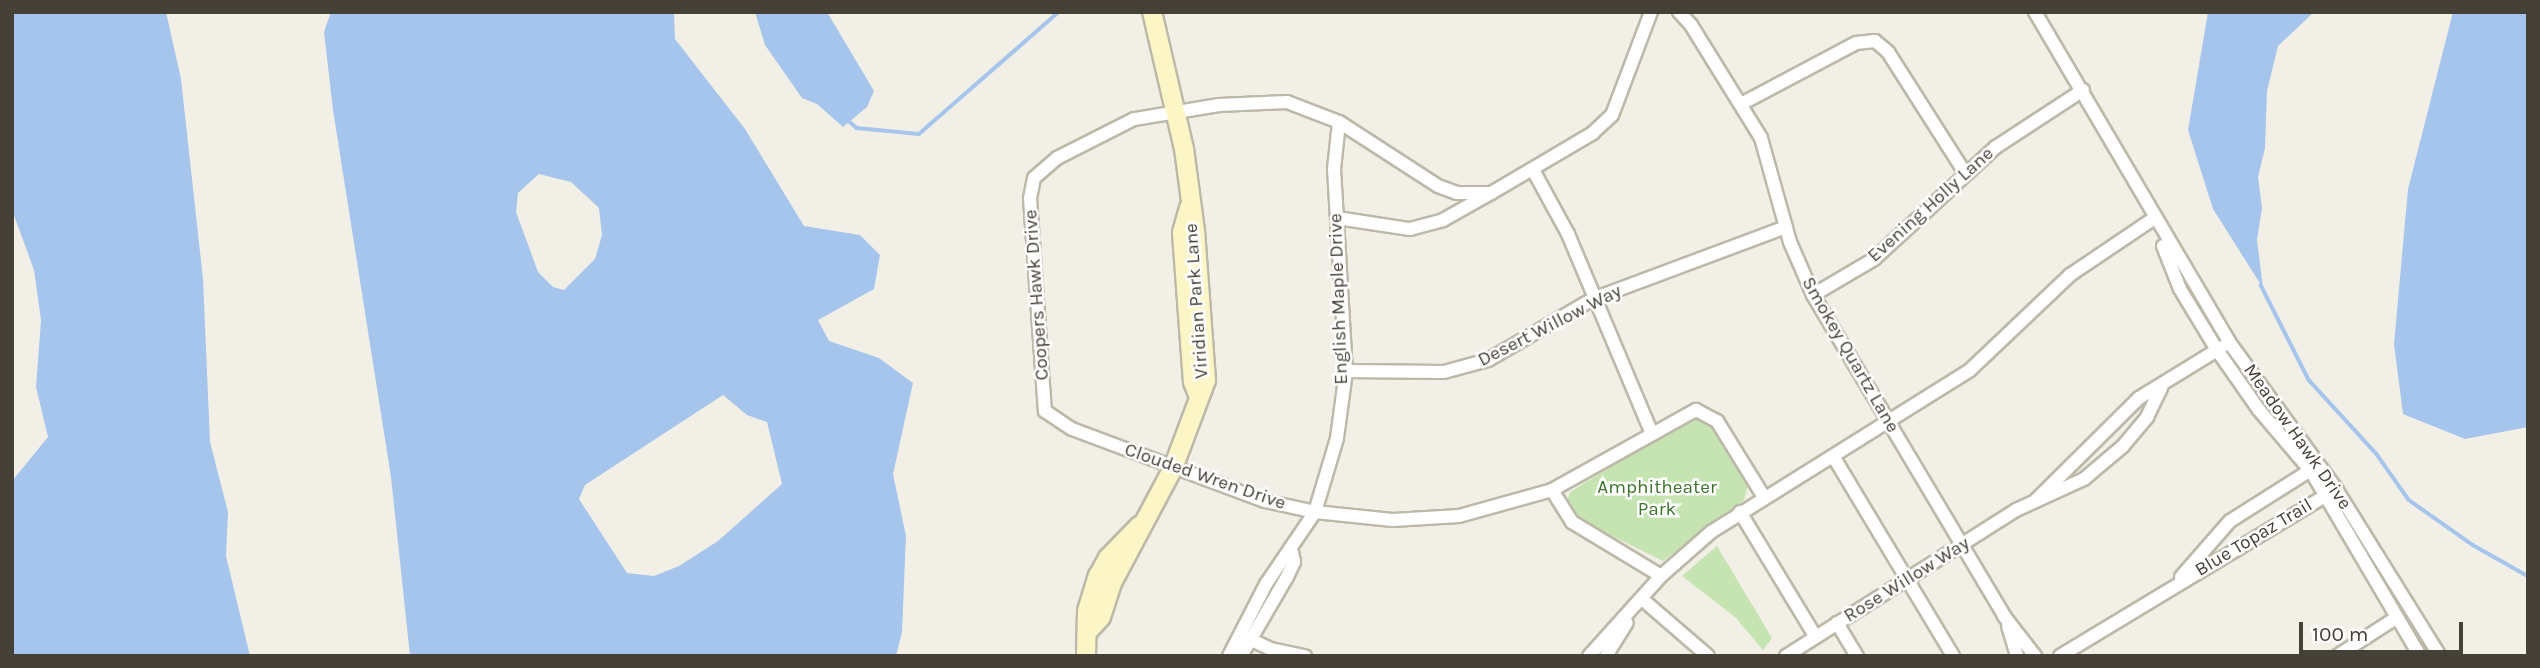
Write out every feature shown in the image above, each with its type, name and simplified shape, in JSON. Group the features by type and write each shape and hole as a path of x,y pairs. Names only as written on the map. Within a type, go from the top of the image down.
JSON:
{"street":[{"name":"Viridian Park Lane","path":"1086,656 1090,629 1087,611 1098,576 1122,541 1143,523 1173,468 1199,397 1193,382 1182,233 1190,205 1178,111 1152,12"},
{"path":"1337,218 1410,229 1443,220 1534,170 1612,115 1651,12"},
{"name":"Smokey Quartz Lane","path":"1679,12 1762,138 1786,228 1813,295 2004,616 2035,656"},
{"name":"Meadow Hawk Drive","path":"2035,12 2083,90 2154,219 2230,342 2440,656"},
{"path":"1741,104 1856,43 1875,41 1888,52 1965,173"},
{"name":"Evening Holly Lane","path":"1813,295 1874,259 1965,173 2083,90"},
{"name":"Coopers Hawk Drive","path":"1045,411 1032,253 1034,178 1057,158 1117,125 1178,111 1287,102 1339,122 1428,182 1457,192 1491,193"},
{"name":"English Maple Drive","path":"1229,656 1290,570 1292,552 1315,512 1337,438 1346,371 1334,169 1339,122"},
{"path":"1534,170 1568,234 1593,299 1652,434"},
{"path":"1589,656 1661,576 1740,512 1889,423 1970,370 2070,275 2154,219"},
{"name":"Meadow Hawk Drive","path":"2154,219 2180,289 2217,350 2315,468"},
{"name":"Desert Willow Way","path":"1346,371 1444,372 1488,360 1593,299 1786,228"},
{"name":"Rose Willow Way","path":"2030,506 2139,398 2161,388 2230,342"},
{"name":"Rose Willow Way","path":"1786,656 2016,510 2030,506 2084,479 2123,446 2147,416 2161,388"},
{"name":"Clouded Wren Drive","path":"1045,411 1072,429 1265,501 1315,512 1377,520 1425,519 1493,509 1552,490 1684,414 1705,412 1717,421 1764,497"},
{"path":"1833,456 1953,656"},
{"name":"Blue Topaz Trail","path":"2171,588 2230,522 2315,468"},
{"path":"1552,490 1572,522 1661,576"},
{"name":"Meadow Hawk Drive","path":"2331,492 2396,618 2420,656"},
{"name":"Blue Topaz Trail","path":"2060,656 2331,492"},
{"path":"1740,512 1815,636"},
{"path":"1606,656 1642,599"},
{"path":"1642,599 1708,656"},
{"name":"Smokey Quartz Lane","path":"2004,616 2017,656"},
{"path":"2337,656 2396,618"},
{"path":"1837,624 1857,656"},
{"path":"1244,637 1306,656"},
{"name":"English Maple Drive","path":"1241,656 1244,637"}],"green space":[{"name":"Amphitheater Park","path":"1694,416 1710,422 1748,485 1744,500 1663,561 1578,519 1567,501 1570,492"},
{"path":"1717,546 1772,638 1763,650 1736,618 1682,576"}],"water":[{"path":"12,12 166,12 181,79 203,279 210,442 228,512 226,556 250,656 12,656 12,481 48,437 36,387 41,320 34,270 12,210"},
{"path":"331,12 674,12 675,39 745,129 804,226 860,235 880,255 874,289 818,320 829,341 879,358 913,383 893,474 906,536 902,632 896,656 410,656 391,477 333,110 324,32","holes":["539,174 571,182 599,208 602,235 595,259 564,290 553,287 538,272 516,212 518,193","723,395 747,415 767,422 782,484 718,541 679,566 654,576 627,573 579,499 585,485"]},
{"path":"755,12 827,12 874,91 867,107 843,127 817,104 802,98 765,45"},
{"path":"2208,12 2314,12 2278,46 2267,91 2265,148 2258,177 2262,208 2257,240 2263,288 2213,209 2188,130"},
{"path":"2453,12 2528,12 2528,427 2465,439 2403,414 2394,344 2408,189"}],"waterway":[{"path":"848,120 857,128 919,134 1059,12"},
{"path":"2261,285 2309,380 2376,453 2409,500 2473,545 2528,576"}]}
